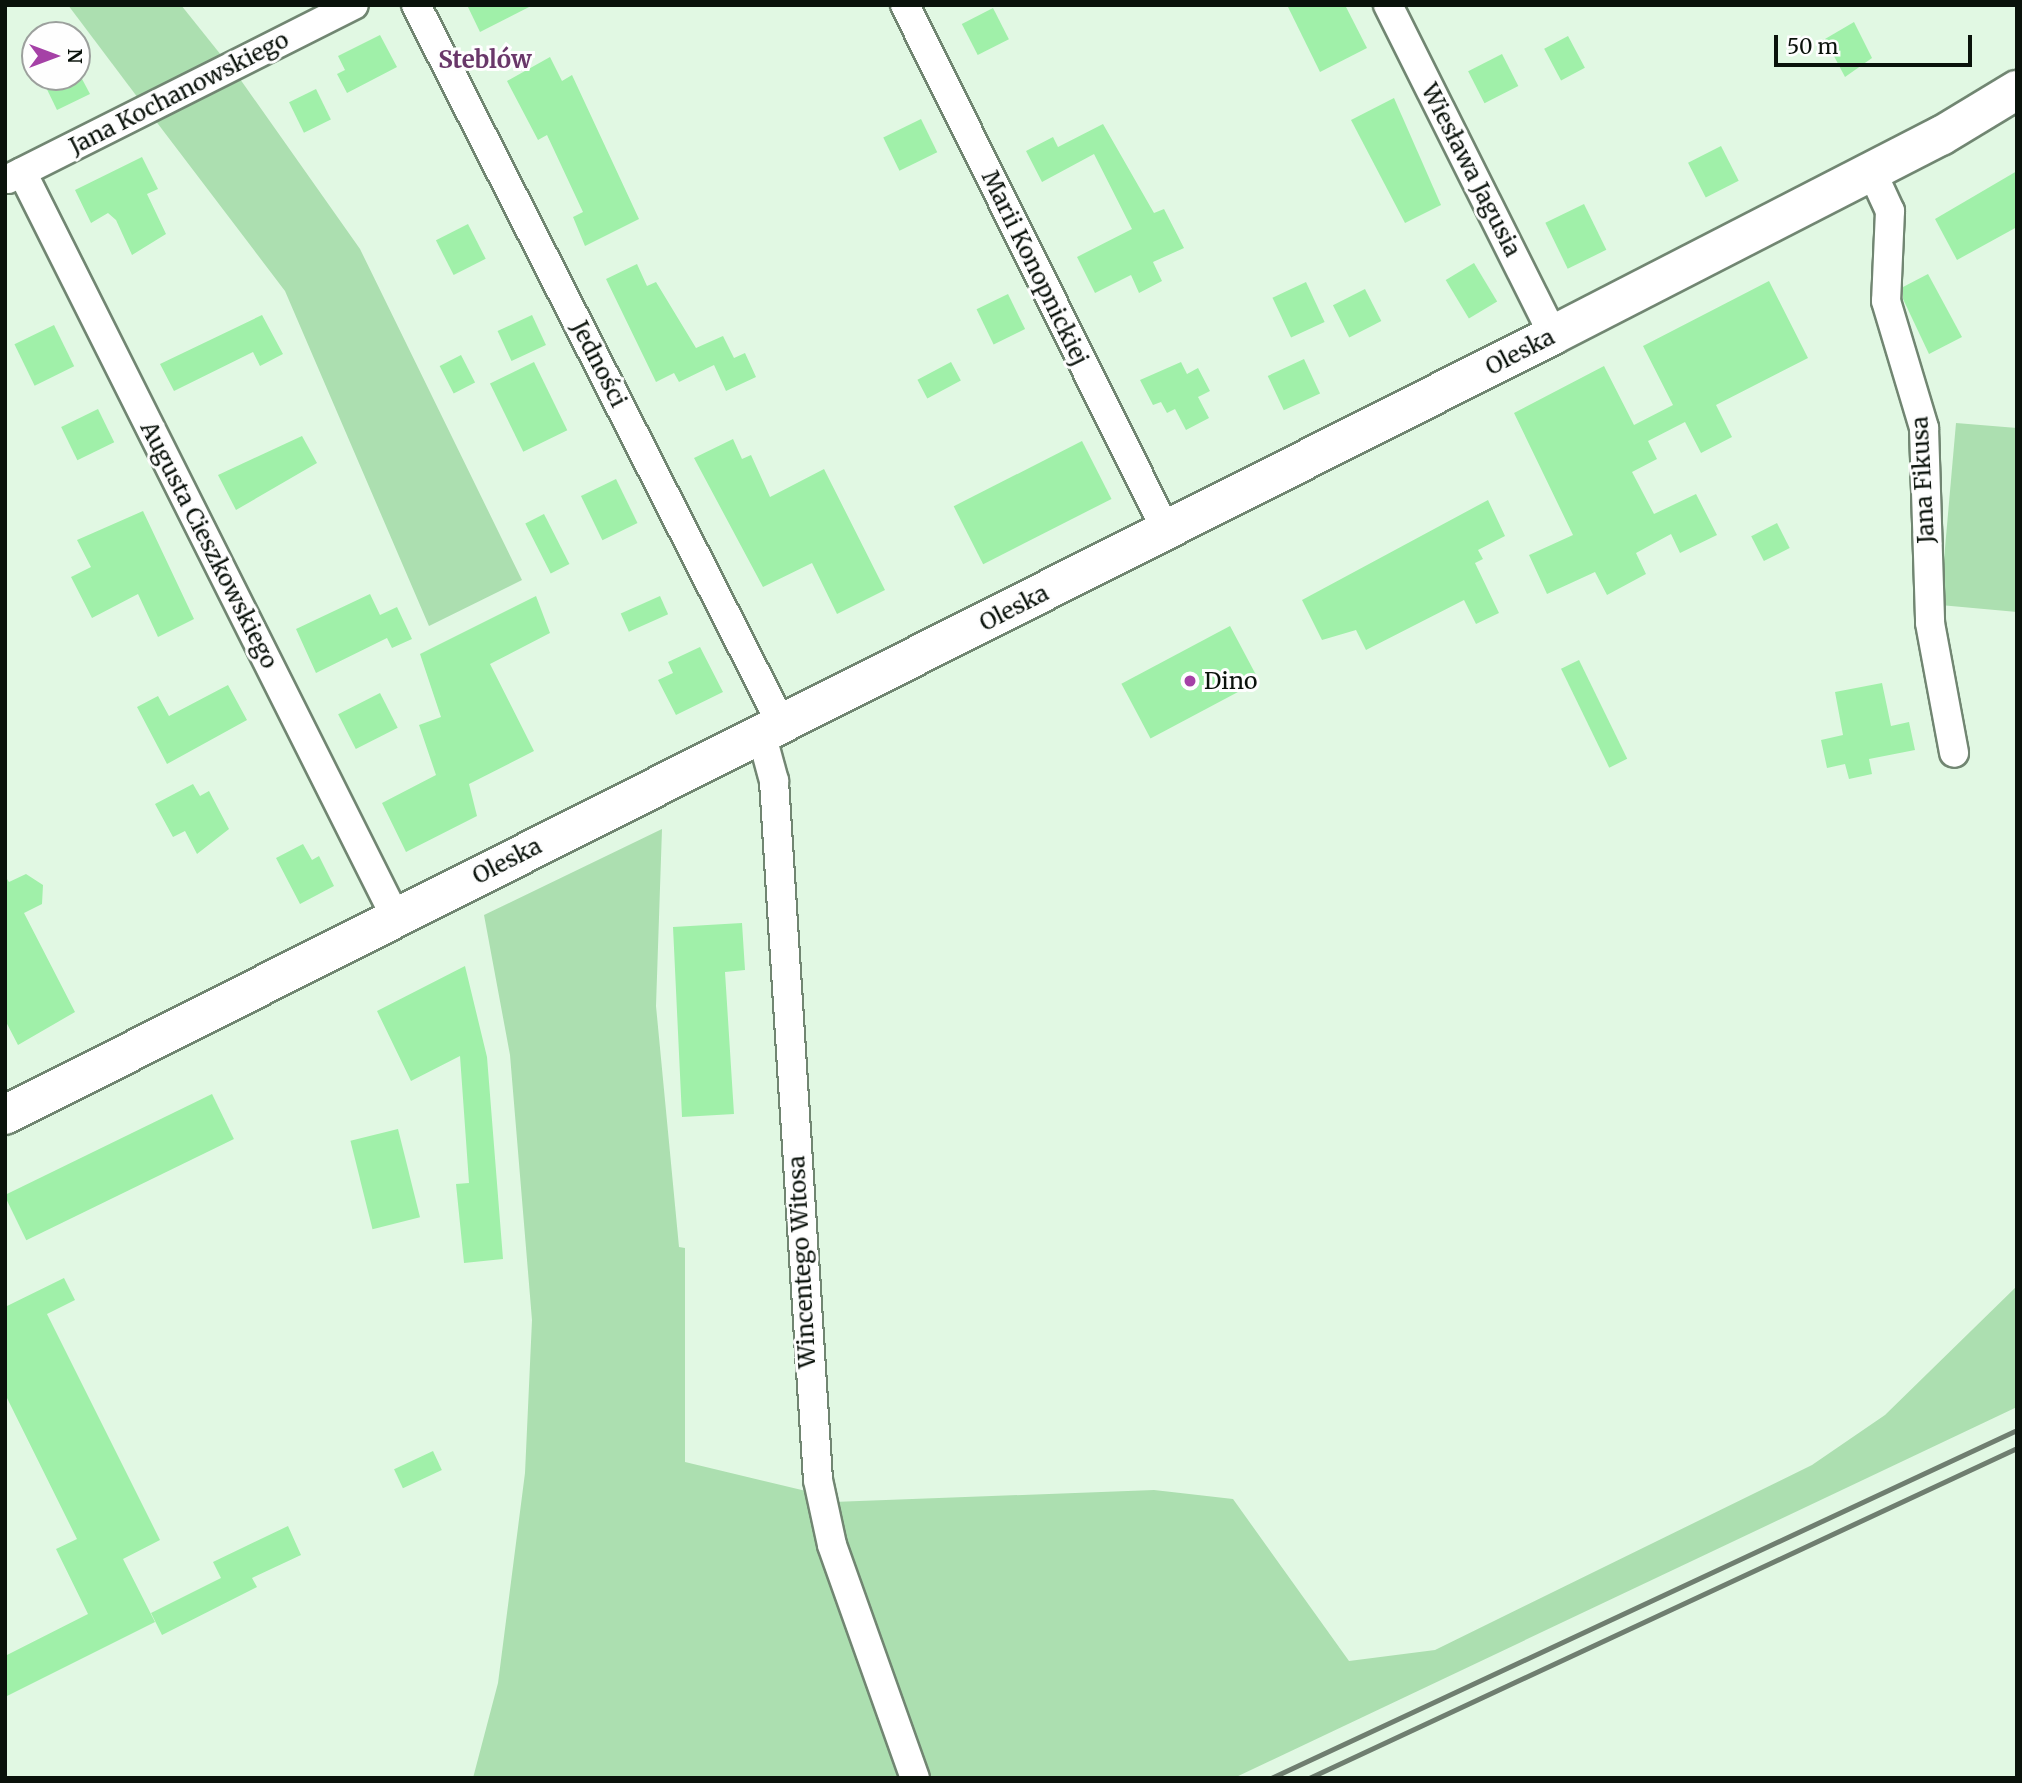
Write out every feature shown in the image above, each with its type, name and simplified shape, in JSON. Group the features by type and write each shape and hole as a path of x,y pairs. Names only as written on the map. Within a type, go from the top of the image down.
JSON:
{"street":[{"name":"Jana Kochanowskiego","path":"14,176 354,5"},
{"name":"Jedności","path":"416,5 771,728"},
{"name":"Marii Konopnickiej","path":"905,5 1166,530"},
{"name":"Wiesława Jagusia","path":"1388,5 1553,335"},
{"name":"Oleska","path":"5,1114 1553,335 1872,172 2017,90"},
{"name":"Jana Fikusa","path":"1872,172 1890,211 1885,301 1924,428 1930,623 1954,753"},
{"name":"Augusta Cieszkowskiego","path":"14,176 396,918"},
{"name":"Wincentego Witosa","path":"771,728 818,1480 832,1545 915,1778"}],"green space":[{"path":"68,5 181,5 221,55 138,98 91,36 91,21 80,21"},
{"path":"240,79 360,249 522,580 429,626 285,291 155,120"},
{"path":"1956,423 2017,428 2017,612 1940,605"},
{"path":"662,829 656,1006 679,1247 685,1248 685,1462 806,1491 819,1546 902,1778 473,1778 498,1683 525,1473 532,1320 510,1055 484,915"},
{"path":"2017,1286 2017,1407 1234,1778 929,1778 833,1502 1154,1490 1233,1499 1349,1661 1435,1650 1812,1465 1885,1415"}],"building":[{"path":"467,5 533,5 480,32"},
{"path":"1287,5 1345,5 1367,48 1320,72"},
{"path":"993,8 1009,39 978,55 962,24"},
{"path":"1854,22 1872,58 1845,77 1825,39"},
{"path":"380,35 397,67 347,93 337,74 345,70 338,56"},
{"path":"1568,36 1585,68 1561,80 1544,49"},
{"path":"1502,54 1518,86 1484,103 1468,71"},
{"path":"550,57 562,81 572,75 639,219 585,246 573,217 583,212 547,135 538,140 507,81"},
{"path":"316,89 331,120 304,133 289,102"},
{"path":"48,91 88,91 90,94 57,110"},
{"path":"1394,98 1441,205 1405,223 1351,120"},
{"path":"921,119 937,152 899,171 883,137"},
{"path":"1103,124 1154,213 1164,209 1184,248 1153,262 1162,281 1139,293 1131,275 1095,293 1077,257 1132,229 1094,154 1042,182 1026,151 1053,137 1058,147"},
{"path":"1721,146 1739,181 1706,198 1688,163"},
{"path":"142,157 158,189 147,194 166,234 132,255 116,220 108,213 91,223 75,190"},
{"path":"2017,171 2017,227 1957,260 1935,219"},
{"path":"1584,204 1606,250 1568,269 1545,223"},
{"path":"468,224 486,259 454,275 436,240"},
{"path":"1474,263 1497,302 1469,319 1446,280"},
{"path":"637,264 647,286 656,282 696,348 723,336 734,358 745,353 756,377 726,391 714,365 679,382 674,373 656,382 606,279"},
{"path":"1928,274 1962,337 1929,354 1903,299 1903,287"},
{"path":"1769,281 1808,358 1716,405 1732,437 1701,453 1685,422 1648,441 1657,459 1632,472 1654,514 1696,494 1717,535 1680,553 1671,534 1636,553 1646,574 1607,595 1595,572 1547,594 1529,555 1573,535 1514,413 1604,366 1634,425 1673,405 1643,346"},
{"path":"1306,282 1325,322 1291,338 1272,298"},
{"path":"1365,289 1381,321 1349,337 1333,305"},
{"path":"1008,294 1025,329 994,344 977,309"},
{"path":"262,315 283,354 260,366 253,352 174,391 160,364"},
{"path":"532,315 546,345 512,361 498,331"},
{"path":"54,325 74,366 35,386 14,344"},
{"path":"461,355 475,383 454,394 440,366"},
{"path":"1304,359 1320,393 1284,410 1268,376"},
{"path":"534,362 567,430 523,452 490,383"},
{"path":"951,362 961,381 927,398 917,380"},
{"path":"1181,362 1187,374 1198,368 1210,391 1198,397 1209,418 1186,430 1175,409 1167,413 1161,402 1153,405 1140,380"},
{"path":"98,409 114,442 77,460 61,427"},
{"path":"302,436 317,463 236,510 218,475"},
{"path":"733,439 742,459 751,455 770,497 824,469 885,590 837,614 812,563 763,587 694,458"},
{"path":"1082,441 1112,499 983,564 954,506"},
{"path":"616,479 637,523 602,540 581,496"},
{"path":"1488,500 1505,536 1478,550 1483,559 1475,563 1499,613 1476,624 1464,600 1366,650 1356,630 1322,640 1302,600"},
{"path":"143,511 194,619 158,637 138,594 92,618 71,577 91,567 77,540"},
{"path":"544,514 569,564 551,573 525,524"},
{"path":"1777,523 1790,548 1764,561 1751,536"},
{"path":"370,594 380,615 397,607 412,639 392,648 387,638 316,673 296,629"},
{"path":"536,596 550,633 490,664 534,751 469,784 477,816 406,852 382,803 436,775 419,725 441,717 420,654"},
{"path":"660,596 668,614 629,632 621,613"},
{"name":"Dino","path":"1230,626 1259,681 1151,738 1121,684"},
{"path":"700,647 723,692 676,715 658,680 673,673 668,662"},
{"path":"1579,660 1627,759 1609,768 1561,669"},
{"path":"1882,683 1891,726 1909,722 1915,750 1869,759 1872,774 1849,779 1845,764 1827,768 1821,740 1843,735 1835,692"},
{"path":"228,685 247,720 167,764 137,707 158,696 169,716"},
{"path":"380,693 398,728 356,749 338,714"},
{"path":"193,784 200,796 209,791 229,829 197,854 185,831 173,837 155,804"},
{"path":"303,844 312,860 319,856 334,886 300,904 276,858"},
{"path":"26,874 43,885 42,904 24,913 75,1012 18,1045 5,1020 5,876 9,882"},
{"path":"742,923 745,970 725,972 734,1114 682,1117 673,927"},
{"path":"465,966 487,1057 503,1259 464,1263 456,1184 469,1183 460,1056 411,1081 377,1011"},
{"path":"212,1094 234,1139 26,1240 5,1195"},
{"path":"398,1129 420,1217 372,1229 350,1141"},
{"path":"64,1278 75,1300 47,1314 160,1540 123,1559 155,1622 5,1697 5,1656 88,1614 56,1549 77,1539 5,1394 5,1307"},
{"path":"433,1451 442,1470 403,1488 394,1469"},
{"path":"288,1526 301,1555 252,1578 257,1587 162,1635 151,1613 221,1578 213,1562"}],"railway":[{"path":"1271,1778 2017,1430"},
{"path":"1309,1778 2017,1448"}],"place":[{"name":"Dino","path":"1190,681"}],"district":[{"name":"Steblów","path":"485,60"}]}
